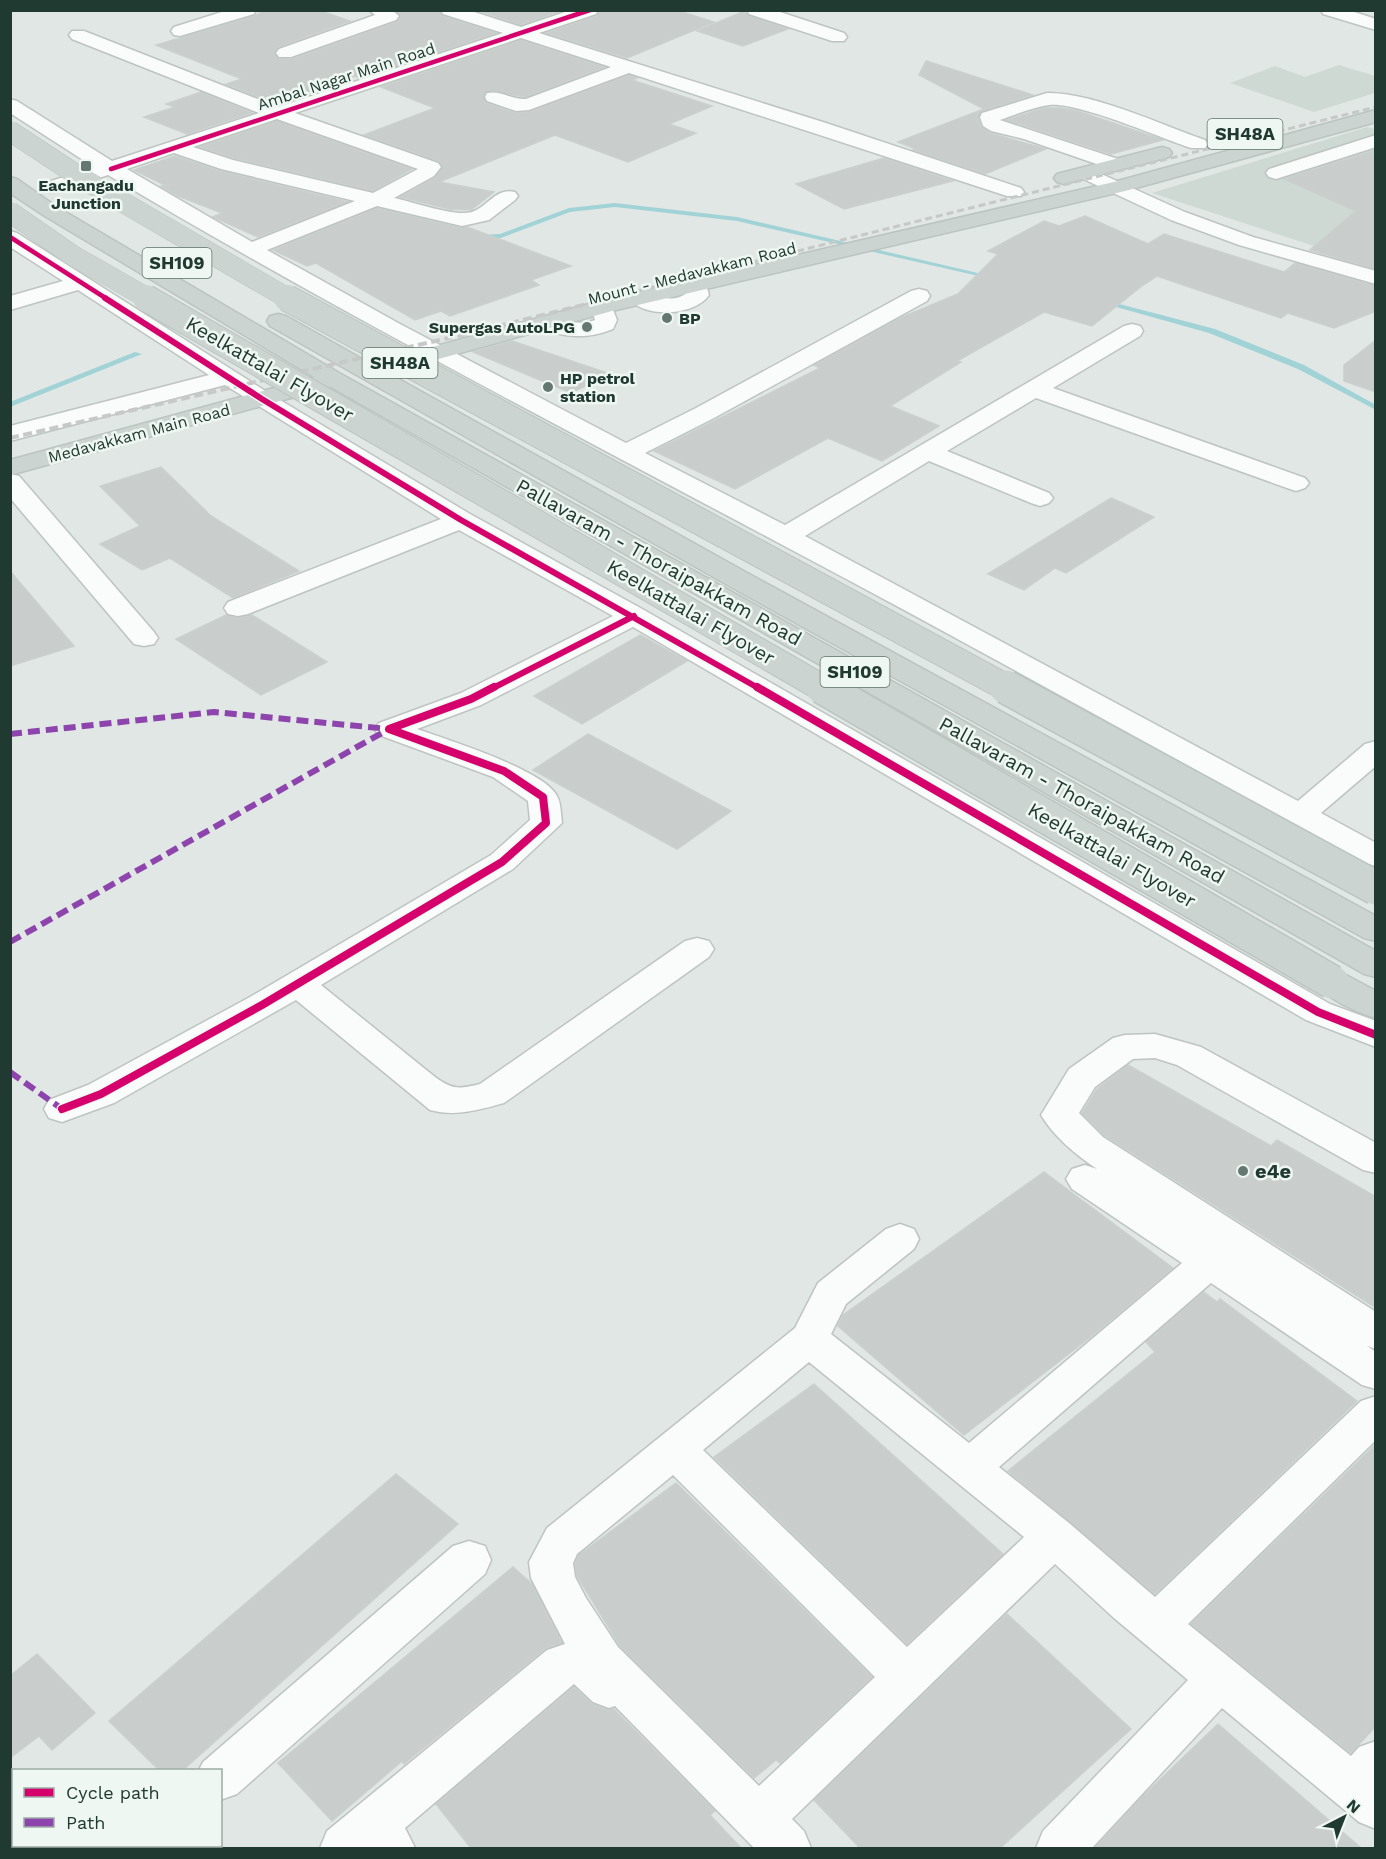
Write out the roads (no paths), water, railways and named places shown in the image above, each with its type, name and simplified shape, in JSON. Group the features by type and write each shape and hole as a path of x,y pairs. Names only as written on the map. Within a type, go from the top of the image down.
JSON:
{"main road":[{"name":"Mount - Medavakkam Road","path":"891,232 1014,192 1114,164 1328,116 1376,101"},
{"name":"Mount - Medavakkam Road","path":"426,347 891,232 1118,187 1376,116"},
{"path":"10,131 83,179 272,290 1376,888"},
{"name":"SH109","path":"10,162 49,188 202,277"},
{"name":"Pallavaram - Thoraipakkam Road","path":"10,183 50,211 341,369 741,581 1376,930"},
{"name":"Keelkattalai Flyover","path":"10,212 72,255 1376,1006"},
{"name":"Medavakkam Main Road","path":"10,468 246,387 341,369 426,347 545,323 602,307 697,286 783,259"},
{"name":"Pallavaram - Thoraipakkam Road","path":"262,312 341,369 1376,966"},
{"name":"SH48A","path":"10,450 246,387"}],"street":[{"path":"180,32 248,10"},
{"path":"285,53 390,16 377,10"},
{"path":"449,10 819,126 1014,192"},
{"name":"Ambal Nagar Main Road","path":"49,188 590,10"},
{"path":"755,10 838,37"},
{"path":"1329,10 1376,25"},
{"path":"78,35 277,113 431,167 428,172 375,200 252,249"},
{"path":"494,97 516,105 529,104 627,67"},
{"path":"1114,164 1031,135 998,127 990,122 989,117 1047,99 1061,99 1090,106 1198,144"},
{"path":"10,105 111,169 426,347 786,536 1376,856"},
{"path":"1288,141 1324,157"},
{"path":"1276,173 1376,141"},
{"path":"177,147 197,156 228,165 462,220 484,215 508,196"},
{"path":"1085,172 1178,216 1246,241 1376,278"},
{"path":"10,237 461,520 634,616 1318,1012 1376,1035"},
{"path":"10,303 80,283"},
{"path":"627,452 705,413 919,296"},
{"path":"786,536 1132,331"},
{"path":"10,434 246,387"},
{"path":"1035,389 1296,483"},
{"path":"928,452 1040,498"},
{"path":"10,481 144,638"},
{"path":"238,608 461,520"},
{"path":"62,1109 100,1094 262,1005 502,862 546,823 543,797 504,771 389,729 471,699 634,616"},
{"path":"1300,815 1376,750"},
{"path":"297,983 443,1101 466,1100 491,1094 697,950"},
{"path":"1376,1160 1189,1056 1155,1047 1125,1047 1082,1078 1059,1115 1090,1146 1376,1334"},
{"path":"1085,1179 1376,1373"},
{"path":"771,1839 602,1662 570,1612 553,1578 551,1562 562,1541 809,1339 832,1294 900,1239"},
{"path":"969,1468 1209,1262"},
{"path":"809,1339 1054,1536 1220,1678 1368,1785"},
{"path":"1156,1625 1376,1413"},
{"path":"675,1449 906,1677"},
{"path":"771,1839 906,1677 1054,1536"},
{"path":"222,1776 469,1560"},
{"path":"369,1841 563,1665 575,1662 595,1672 771,1839"},
{"path":"1059,1848 1220,1678"}],"waterway":[{"path":"480,237 501,236 569,210 615,205 737,219 992,277"},
{"path":"1104,302 1212,331 1301,367 1376,408"},
{"path":"10,405 138,354"}],"railway":[{"path":"605,299 1376,107"},
{"path":"10,438 462,335 611,298"}],"place":[{"name":"Eachangadu Junction","path":"86,166"},
{"name":"BP","path":"667,318"},
{"name":"Supergas AutoLPG","path":"587,327"},
{"name":"HP petrol station","path":"548,387"},
{"name":"e4e","path":"1243,1171"}]}
